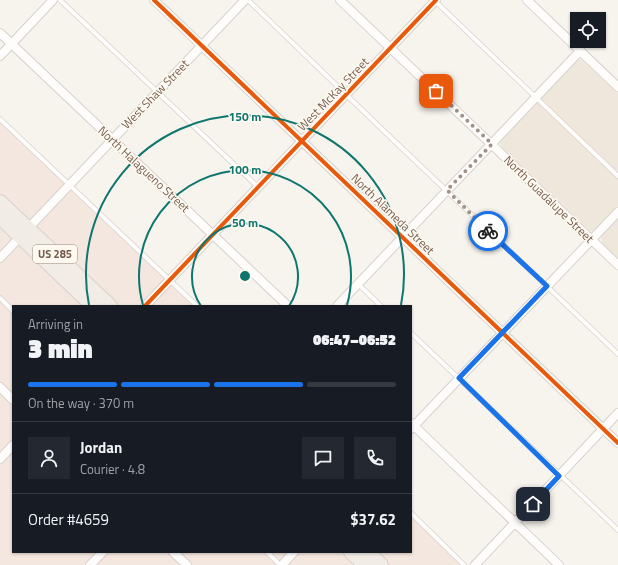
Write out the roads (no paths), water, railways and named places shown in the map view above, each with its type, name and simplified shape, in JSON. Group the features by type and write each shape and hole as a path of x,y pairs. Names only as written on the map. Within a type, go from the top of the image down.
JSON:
{"highway":[{"name":"US 285","path":"0,202 24,232 92,305"},
{"name":"US 285","path":"0,217 24,232 109,305"},
{"path":"352,553 365,565"},
{"path":"369,553 381,565"}],"street":[{"path":"0,56 53,0"},
{"name":"North Alameda Street","path":"154,0 618,442"},
{"name":"West Shaw Street","path":"0,258 245,0"},
{"name":"North Guadalupe Street","path":"340,0 618,265"},
{"name":"West McKay Street","path":"146,305 435,0"},
{"path":"527,0 618,87"},
{"name":"North Halagueno Street","path":"0,33 287,305"},
{"path":"338,305 580,51"},
{"path":"559,565 412,426 618,212"},
{"path":"0,387 12,399"},
{"path":"475,565 618,413"},
{"path":"0,459 12,446"},
{"path":"92,564 102,553"},
{"path":"174,553 187,565"},
{"path":"281,565 293,553"}],"lane":[{"path":"60,0 259,187"},
{"path":"248,0 618,354"},
{"path":"435,0 618,176"},
{"path":"0,119 196,305"},
{"path":"358,284 380,305"},
{"path":"0,298 12,310"},
{"path":"412,334 559,476 618,530"},
{"path":"412,515 464,565"},
{"path":"268,553 281,565"}]}
